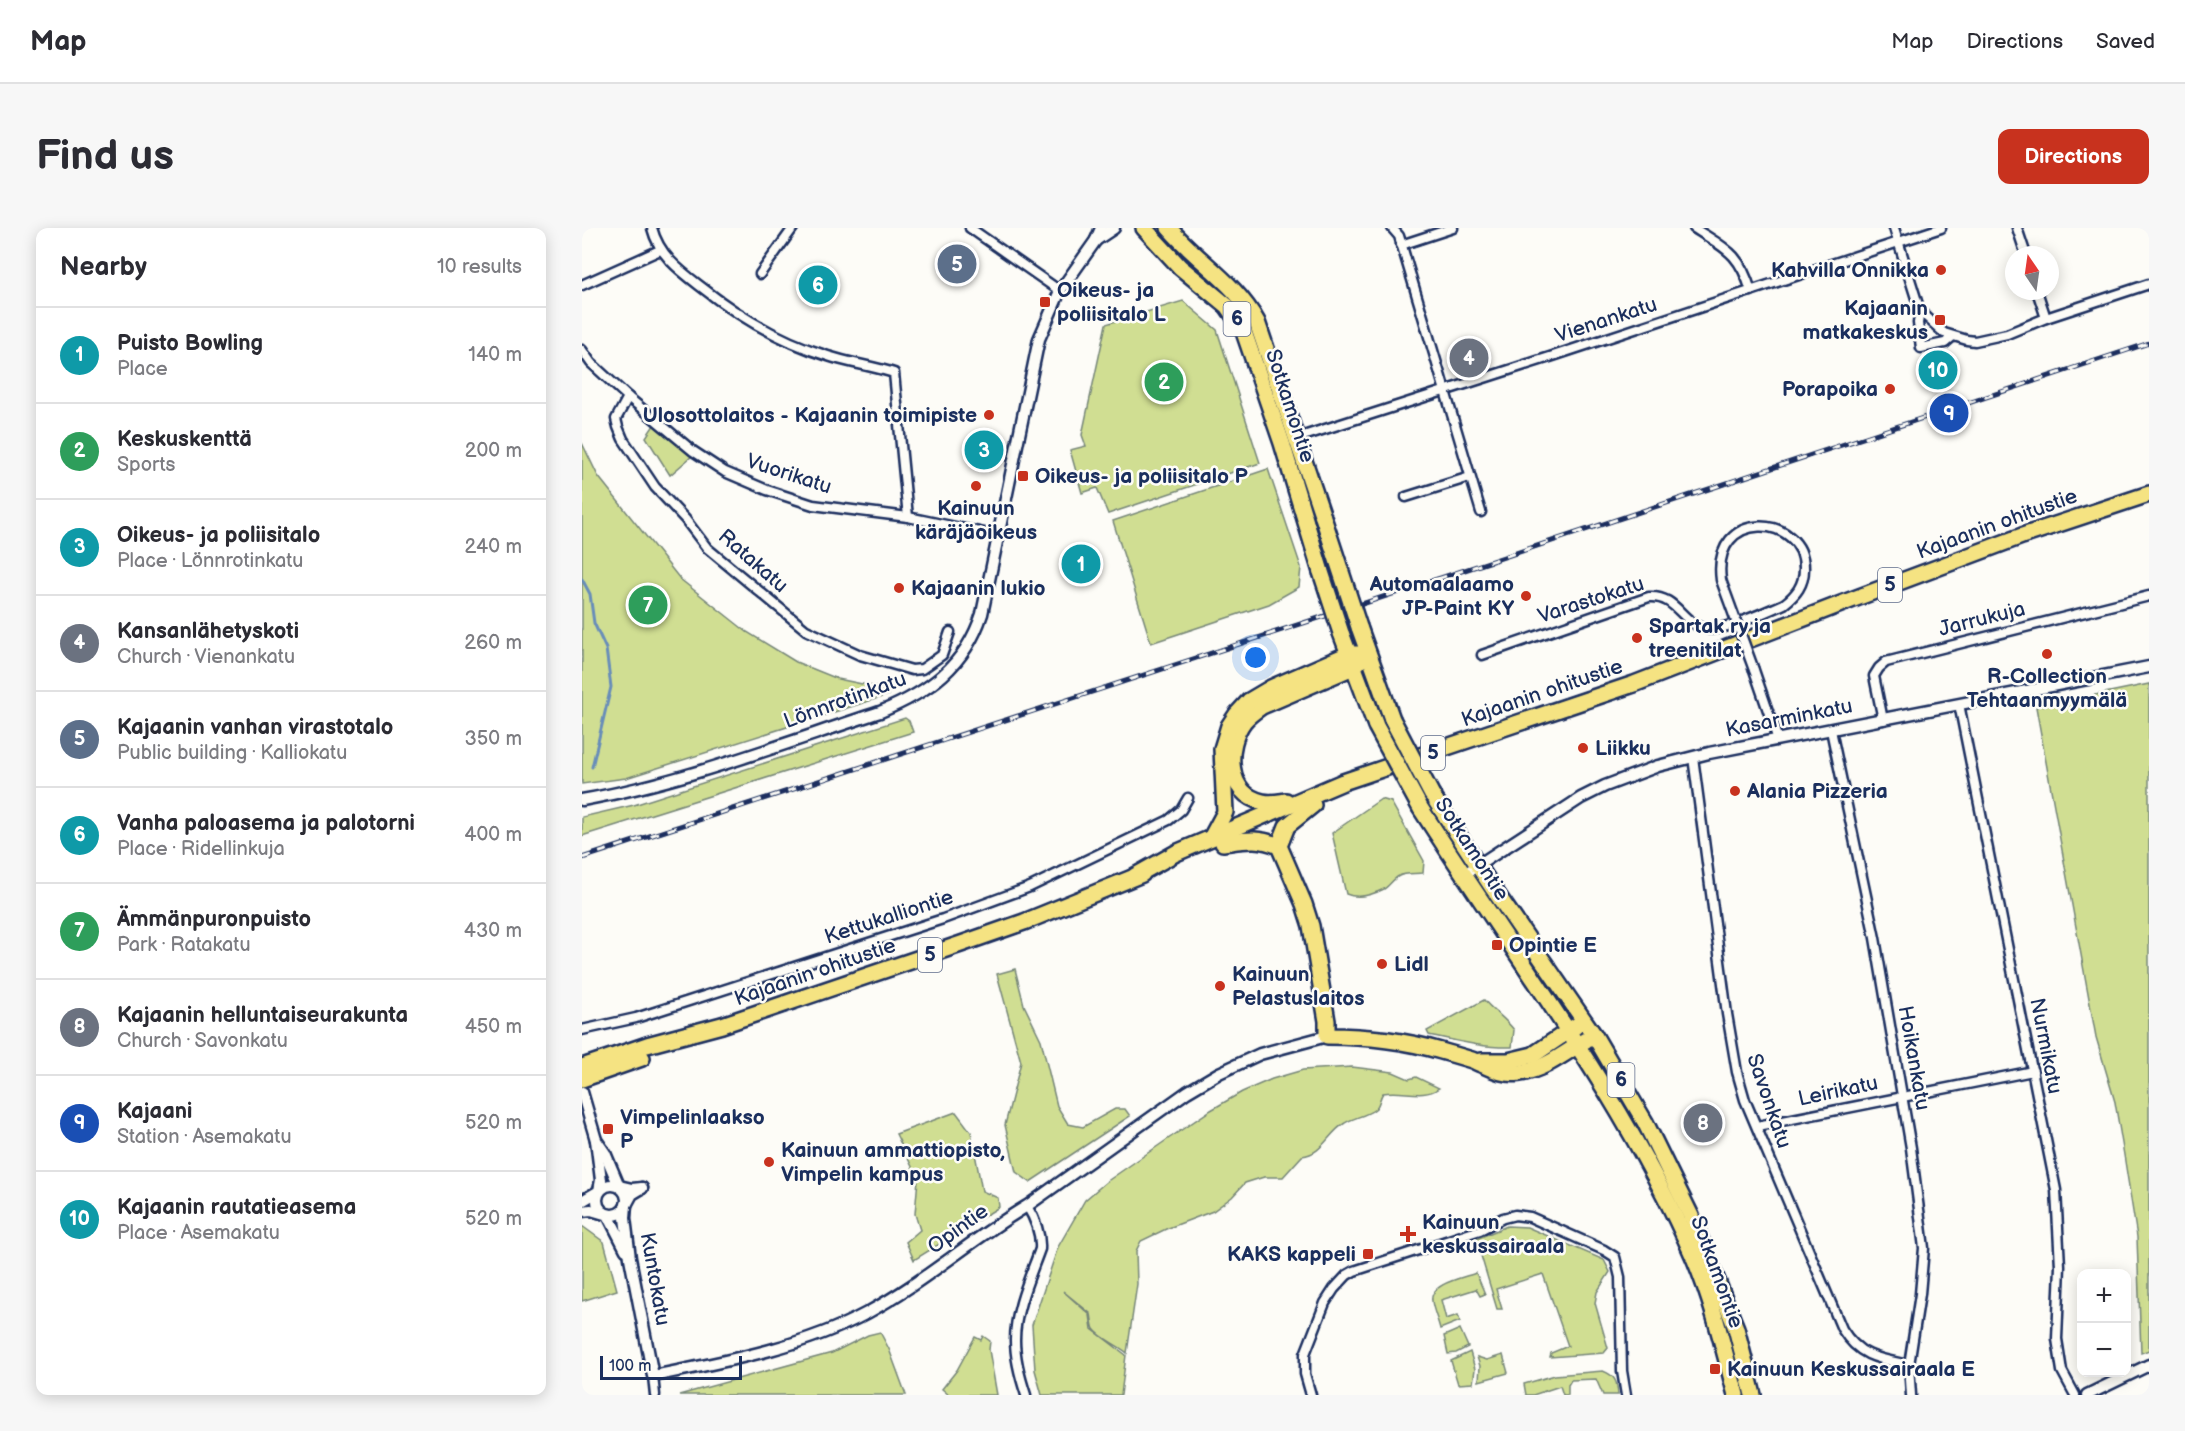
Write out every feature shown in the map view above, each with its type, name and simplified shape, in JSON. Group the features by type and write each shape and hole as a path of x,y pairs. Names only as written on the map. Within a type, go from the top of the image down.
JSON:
{"highway":[{"name":"Sotkamontie","path":"1144,228 1180,267 1227,306 1243,329 1323,517 1367,654 1392,719 1432,795 1594,1035 1645,1122 1690,1216 1736,1328 1753,1395"},
{"name":"Sotkamontie","path":"1169,228 1182,243 1239,293 1257,322 1321,572 1376,726 1421,809 1569,1031 1618,1111 1683,1235 1699,1272 1736,1395"},
{"name":"Kajaanin ohitustie","path":"582,1079 604,1064 647,1045 722,1025 1024,922 1135,876 1179,862 1217,840 1308,802 1343,782 1634,684 1968,556 2149,494"},
{"path":"1308,802 1262,802 1246,794 1237,782 1232,766 1232,752 1238,733 1249,716 1262,706 1367,654"},
{"path":"1351,661 1271,688 1248,701 1229,726 1222,749 1225,812 1217,840 1262,839 1281,851 1311,926 1327,1021 1327,1036 1378,1038 1407,1042 1472,1060 1499,1073 1518,1074 1544,1065 1594,1035"},
{"path":"1281,851 1287,826 1308,802"},
{"path":"1472,1060 1508,1061 1533,1055 1585,1022"},
{"name":"Kajaanin ohitustie","path":"582,1067 604,1064"}],"street":[{"path":"652,228 660,250 694,282 733,312 775,336 828,356 894,373 908,517"},
{"path":"760,274 793,228"},
{"path":"970,228 1060,291"},
{"name":"Lönnrotinkatu","path":"582,800 629,791 683,776 880,712 926,690 950,671 977,630 999,536 1039,339 1060,291 1096,240 1101,228"},
{"name":"Lönnrotinkatu","path":"1096,240 1114,228"},
{"path":"1392,228 1399,236 1481,512"},
{"path":"1401,245 1453,228"},
{"path":"1694,228 1734,255 1742,265 1751,291"},
{"path":"1894,228 1920,311 1918,323 1921,348 1945,343 1952,337"},
{"name":"Vienankatu","path":"1289,440 1941,228"},
{"path":"2017,228 2023,246"},
{"path":"582,285 660,250"},
{"path":"1920,311 1935,326 1952,337 1972,341 2019,330 2046,318 2149,284"},
{"path":"2040,300 2046,318"},
{"path":"582,350 591,363 628,397"},
{"name":"Vuorikatu","path":"628,397 693,451 725,472 767,490 813,505 908,517 999,536"},
{"name":"Ratakatu","path":"628,397 616,419 618,427 629,449 655,487 714,555 806,630 860,655 912,670 922,669 942,655 950,632"},
{"path":"1406,497 1470,477"},
{"name":"Varastokatu","path":"1482,655 1648,597 1660,596 1670,601 1689,620 1706,629 1719,628 1784,604 1793,597 1803,579 1804,566 1797,544 1785,534 1768,526 1748,528 1738,532 1730,539 1720,557 1721,580 1754,670 1778,740"},
{"name":"Jarrukuja","path":"1883,720 1874,676 1886,662 2149,596"},
{"name":"Kasarminkatu","path":"1463,875 1581,798 1641,772 1693,757 2149,667"},
{"name":"Nurmikatu","path":"1959,704 2056,1190 2060,1266 2057,1339 2062,1371 2075,1395"},
{"name":"Hoikankatu","path":"1831,730 1875,938 1903,1096 1924,1248 1920,1294 1909,1365 1911,1395"},
{"name":"Savonkatu","path":"1693,757 1737,1072 1757,1126 1842,1329 1848,1339 1873,1358 1909,1365"},
{"name":"Kettukalliontie","path":"582,1030 636,1018 943,920 1030,887 1169,819 1181,810 1188,798"},
{"name":"Opintie","path":"653,1376 773,1348 822,1332 865,1314 912,1287 1187,1092 1219,1073 1260,1054 1327,1036"},
{"name":"Leirikatu","path":"1757,1126 2033,1071"},
{"path":"582,1092 596,1140 601,1180 597,1206 608,1215 630,1258"},
{"path":"596,1140 627,1197 626,1205"},
{"path":"582,1201 610,1184 632,1189 642,1188 632,1194 617,1214 582,1211"},
{"name":"Kuntokatu","path":"626,1205 625,1218 630,1258 655,1395"},
{"path":"1026,1395 1019,1373 1015,1338 1020,1311 1040,1249 1035,1220 1027,1206"},
{"path":"1311,1395 1305,1374 1305,1354 1325,1304 1334,1289 1347,1275 1367,1266 1480,1230 1503,1218 1515,1215 1530,1217 1615,1257 1622,1289 1622,1371 1626,1395"},
{"path":"2087,1395 2149,1365"}],"green space":[{"path":"1183,301 1217,330 1260,463 1108,514 1097,488 1082,493 1070,450 1086,446 1082,435 1106,324"},
{"path":"654,425 692,456 670,475 646,437"},
{"path":"582,443 598,476 680,579 747,632 796,662 838,679 886,689 888,695 626,778 582,784"},
{"path":"1268,469 1301,567 1299,587 1269,604 1151,643 1113,521"},
{"path":"2149,684 2149,1350 2141,1353 2137,1237 2124,1155 2115,1102 2096,1037 2036,707"},
{"path":"905,718 909,721 913,732 582,836 582,817 634,805"},
{"path":"1381,799 1391,802 1424,861 1423,873 1399,876 1384,889 1370,895 1346,894 1332,833"},
{"path":"1015,969 1024,1005 1041,1040 1057,1106 1068,1124 1083,1127 1115,1109 1125,1109 1130,1116 1030,1182 1016,1172 1005,1125 1021,1062 997,974"},
{"path":"1484,1000 1514,1030 1512,1047 1460,1042 1429,1035 1427,1031"},
{"path":"1352,1067 1393,1072 1409,1079 1416,1077 1439,1088 1419,1094 1383,1093 1375,1109 1339,1127 1315,1151 1302,1156 1283,1177 1264,1177 1245,1183 1232,1197 1213,1211 1141,1241 1136,1251 1137,1284 1127,1353 1097,1332 1093,1327 1091,1314 1063,1291 1090,1315 1092,1329 1126,1355 1121,1395 1042,1395 1035,1370 1032,1325 1058,1247 1085,1200 1106,1182 1168,1139 1242,1092 1272,1079 1303,1070"},
{"path":"956,1112 971,1132 982,1191 998,1198 999,1207 914,1260 906,1242 920,1230 915,1214 918,1179 896,1134"},
{"path":"582,1226 604,1242 617,1290 582,1301"},
{"path":"1507,1226 1527,1227 1604,1260 1610,1272 1597,1292 1595,1303 1608,1348 1604,1353 1550,1357 1551,1353 1568,1346 1543,1274 1496,1289 1502,1309 1497,1309 1476,1239"},
{"path":"1476,1273 1485,1294 1480,1296 1476,1289 1441,1300 1446,1319 1458,1315 1460,1321 1440,1329 1433,1308 1432,1295 1441,1286"},
{"path":"1460,1329 1468,1347 1448,1354 1444,1336"},
{"path":"880,1332 889,1349 906,1395 679,1395 832,1353 868,1335"},
{"path":"983,1336 990,1341 989,1350 997,1395 949,1395 942,1389 957,1370 975,1337 981,1340"},
{"path":"1470,1352 1475,1369 1473,1383 1458,1384 1451,1361"},
{"path":"1503,1355 1508,1373 1479,1381 1480,1366 1477,1357 1487,1360"},
{"path":"1603,1371 1615,1380 1618,1395 1603,1395 1596,1379 1571,1380 1568,1385 1568,1395 1563,1395 1560,1386 1526,1395 1524,1384 1555,1375"}],"waterway":[{"path":"582,579 590,594 594,623 606,649 611,687 592,767"}],"railway":[{"path":"582,858 1362,604 2149,343"}],"place":[{"name":"Kajaanin vanhan virastotalo","path":"957,264"},
{"name":"Kahvilla Onnikka","path":"1941,270"},
{"name":"Vanha paloasema ja palotorni","path":"818,285"},
{"name":"Oikeus- ja poliisitalo L","path":"1045,302"},
{"name":"Kajaanin matkakeskus","path":"1940,320"},
{"name":"Kansanlähetyskoti","path":"1469,358"},
{"name":"Kajaanin rautatieasema","path":"1938,370"},
{"name":"Keskuskenttä","path":"1164,382"},
{"name":"Porapoika","path":"1890,389"},
{"name":"Kajaani","path":"1949,413"},
{"name":"Ulosottolaitos - Kajaanin toimipiste","path":"989,415"},
{"name":"Oikeus- ja poliisitalo","path":"984,450"},
{"name":"Oikeus- ja poliisitalo P","path":"1023,476"},
{"name":"Kainuun käräjäoikeus","path":"976,486"},
{"name":"Puisto Bowling","path":"1081,564"},
{"name":"Kajaanin lukio","path":"899,588"},
{"name":"Automaalaamo JP-Paint KY","path":"1526,596"},
{"name":"Ämmänpuronpuisto","path":"648,605"},
{"name":"Spartak ry ja treenitilat","path":"1637,638"},
{"name":"R-Collection Tehtaanmyymälä","path":"2047,654"},
{"name":"Liikku","path":"1583,748"},
{"name":"Alania Pizzeria","path":"1735,791"},
{"name":"Opintie E","path":"1497,945"},
{"name":"Lidl","path":"1382,964"},
{"name":"Kainuun Pelastuslaitos","path":"1220,986"},
{"name":"Kajaanin helluntaiseurakunta","path":"1703,1123"},
{"name":"Vimpelinlaakso P","path":"608,1129"},
{"name":"Kainuun ammattiopisto, Vimpelin kampus","path":"769,1162"},
{"name":"Kainuun keskussairaala","path":"1408,1234"},
{"name":"KAKS kappeli","path":"1368,1254"},
{"name":"Kainuun Keskussairaala E","path":"1715,1369"}]}
